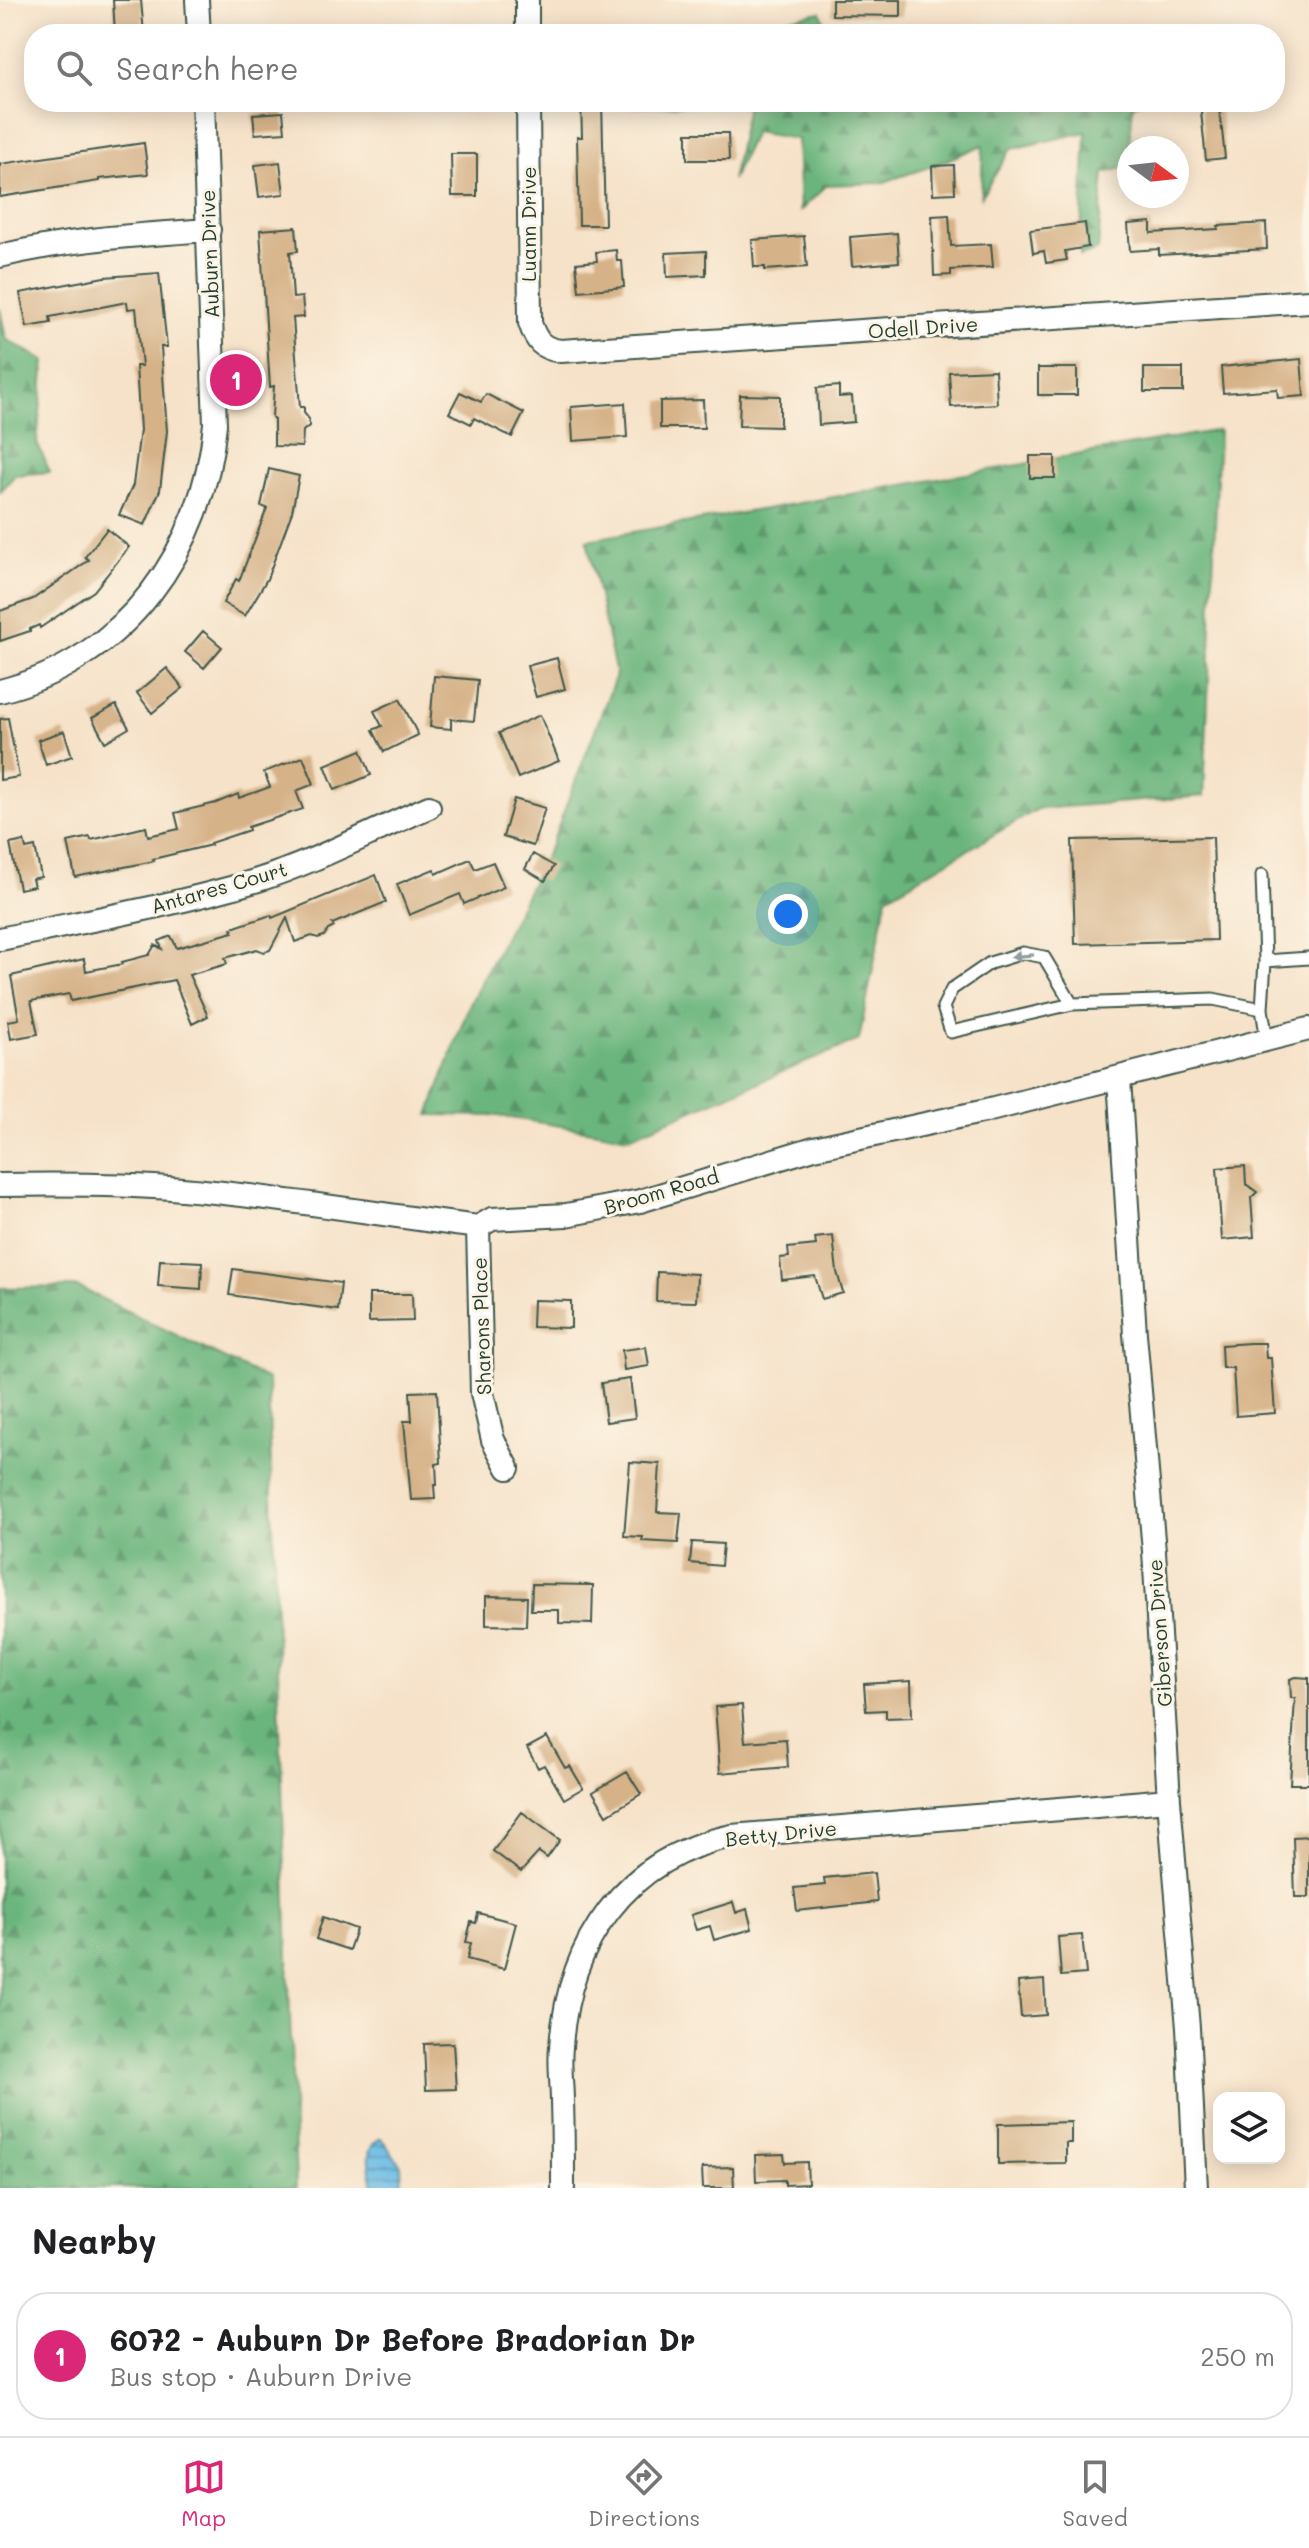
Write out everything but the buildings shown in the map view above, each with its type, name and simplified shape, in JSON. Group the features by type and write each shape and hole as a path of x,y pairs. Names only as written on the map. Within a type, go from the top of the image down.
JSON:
{"street":[{"path":"197,0 198,24"},
{"path":"527,0 527,24"},
{"name":"Auburn Drive","path":"0,691 59,668 110,635 152,592 185,540 205,484 215,424 203,112"},
{"name":"Luann Drive","path":"528,112 528,306 530,323 539,344"},
{"path":"0,256 102,238 209,230"},
{"name":"Odell Drive","path":"539,344 561,351 1309,301"},
{"name":"Antares Court","path":"0,939 167,904 257,880 429,807"},
{"name":"Broom Road","path":"0,1185 69,1184 180,1189 478,1227 492,1219 566,1215 640,1201 814,1148 986,1111 1309,1029"},
{"name":"Giberson Drive","path":"1119,1078 1135,1334 1154,1551 1169,1800 1188,2028 1196,2188"},
{"name":"Sharons Place","path":"478,1227 482,1393 493,1440 508,1468"},
{"name":"Betty Drive","path":"563,2188 560,2048 572,1979 584,1949 606,1912 628,1889 662,1863 690,1848 732,1836 1169,1800"}],"lane":[{"path":"1262,875 1265,961 1262,1009 1267,1041"},
{"path":"1072,1004 1044,957 1023,953 990,963 952,989 943,1007 951,1032 1072,1004 1213,999 1262,1009"},
{"path":"1265,961 1309,958"}],"green space":[{"path":"821,12 825,24 761,24"},
{"path":"746,112 1132,112 1130,136 1117,136 1117,170 1104,173 1098,250 1080,256 1086,132 1011,149 981,197 983,145 881,183 827,185 800,211 797,139 754,132 732,180"},
{"path":"0,309 6,339 45,361 37,443 50,472 15,475 0,492"},
{"path":"1219,430 1204,796 1038,809 887,897 859,1040 629,1137 499,1116 429,1115 468,1008 551,845 616,675 587,540"},
{"path":"78,1287 268,1380 296,2188 0,2188 0,1288"}],"water":[{"path":"381,2138 401,2165 402,2188 373,2186 369,2153"}],"place":[{"name":"6072 - Auburn Dr Before Bradorian Dr","path":"236,380"}]}
